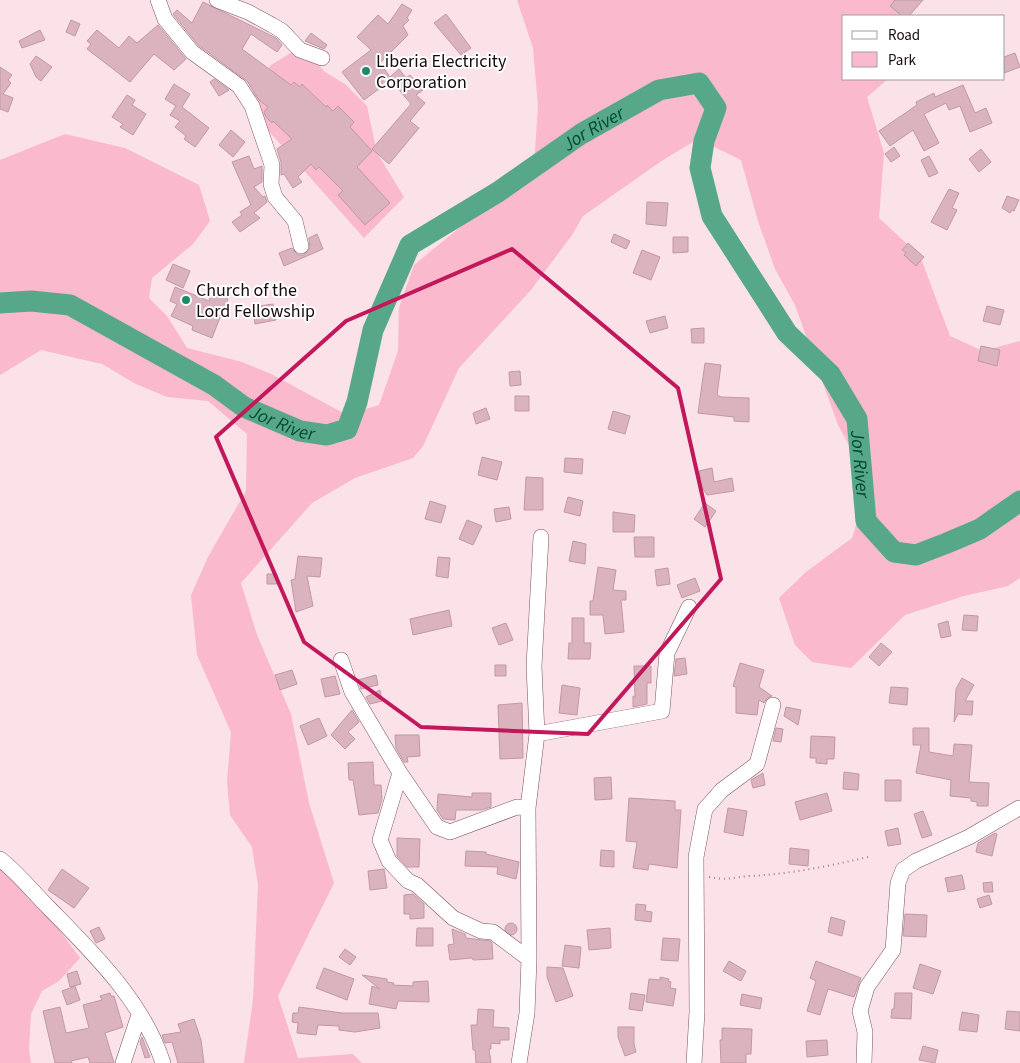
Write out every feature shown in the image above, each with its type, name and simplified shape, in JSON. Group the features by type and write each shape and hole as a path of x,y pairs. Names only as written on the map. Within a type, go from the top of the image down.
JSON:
{"street":[{"path":"158,0 166,19 192,52 239,86 252,106 272,165 271,184 275,197 295,222 301,246"},
{"path":"217,0 248,12 272,25 282,31 300,50 322,58"},
{"path":"519,1063 527,1013 529,959 528,808 536,734 534,666 541,537"},
{"path":"536,734 662,711 667,653 690,607"},
{"path":"341,660 352,692 400,773 437,827 450,832 516,807 528,808"},
{"path":"694,1063 697,1012 696,857 706,808 722,790 757,764 773,705"},
{"path":"400,773 395,792 386,813 380,840 390,861 408,881 417,885 453,918 481,931 493,932 529,959"},
{"path":"864,1063 865,1032 860,1011 867,987 893,950 898,883 903,870 916,861 969,837 1020,808"},
{"path":"0,859 92,952 132,1001 139,1015 156,1039 163,1063"},
{"path":"123,1063 139,1015"}],"path":[{"path":"697,875 726,881 749,876 804,872 868,857"}],"highlighted area":[{"path":"512,249 678,388 721,579 588,734 421,727 304,642 216,437 346,321"}],"green space":[{"path":"517,0 894,0 901,8 901,15 842,15 842,80 887,80 867,97 884,153 879,218 920,256 950,336 983,351 1020,341 1020,578 1008,586 964,596 905,615 851,668 812,662 795,645 779,598 806,572 852,538 864,499 856,458 838,425 795,305 775,269 758,221 741,160 698,139 663,160 583,216 572,235 531,290 459,368 423,446 413,458 355,478 312,503 241,583 257,635 291,714 309,803 334,883 278,996 298,1058 353,1054 362,1063 244,1063 253,1000 258,885 252,847 230,815 227,782 231,732 197,655 191,595 209,555 246,491 247,434 208,401 167,397 136,384 102,364 41,350 0,375 0,160 65,134 125,148 199,185 210,221 193,244 152,278 149,298 167,316 187,348 242,362 271,374 347,415 379,405 398,351 399,308 414,265 534,167 538,106 533,48"},
{"path":"292,52 309,55 325,72 345,84 367,106 377,153 404,197 364,238 266,128 252,106 253,86 271,65"},
{"path":"0,867 58,928 80,958 59,981 42,991 31,1014 29,1050 31,1063 0,1063"}],"building":[{"path":"895,0 923,0 910,15 901,15 890,6"},
{"path":"203,2 276,38 282,45 277,52 251,34 242,49 291,85 294,82 300,87 302,84 326,107 327,105 333,111 338,106 354,122 350,127 372,151 357,167 390,203 365,225 338,195 343,191 319,167 316,170 311,164 298,177 302,182 293,188 284,174 281,175 281,162 277,149 292,139 266,117 264,112 268,107 259,100 247,81 198,45 173,14 177,10 192,23"},
{"path":"402,4 412,10 407,18 409,20 403,26 408,35 380,63 390,77 399,69 406,78 410,75 423,90 416,95 425,103 410,121 419,128 389,164 372,149 411,104 391,80 364,100 342,72 371,50 357,37 378,15 388,24"},
{"path":"446,14 471,48 461,55 434,23"},
{"path":"71,20 80,24 75,36 66,32"},
{"path":"158,25 186,59 174,70 154,54 130,82 87,49 91,44 87,41 97,30 119,48 129,36 137,43"},
{"path":"40,30 45,40 22,48 19,41"},
{"path":"311,33 327,45 324,49 305,41"},
{"path":"1015,53 1020,67 1005,73 1005,57"},
{"path":"36,56 52,67 41,81 36,77 30,64"},
{"path":"0,67 12,75 8,80 11,83 3,94 13,98 8,112 0,109"},
{"path":"214,79 229,90 219,96 210,82"},
{"path":"174,84 190,94 182,107 209,128 195,147 184,139 186,136 175,127 180,121 170,115 176,106 165,99"},
{"path":"963,85 975,113 986,108 992,123 970,132 960,106 949,110 946,103 924,114 939,143 924,151 913,130 890,146 879,131 917,105 916,102 934,93 935,97"},
{"path":"127,95 135,100 132,105 146,114 133,135 120,127 123,124 112,117"},
{"path":"231,130 245,142 233,157 219,145"},
{"path":"894,147 900,156 891,162 885,154"},
{"path":"981,149 991,162 979,172 969,159"},
{"path":"249,156 254,169 262,166 262,182 254,187 263,197 265,196 267,202 254,213 260,218 240,232 232,222 242,215 240,212 251,205 232,162"},
{"path":"929,156 938,173 929,177 921,160"},
{"path":"949,189 959,193 952,208 957,210 947,230 931,222"},
{"path":"1007,196 1019,200 1014,211 1012,210 1010,213 1002,208"},
{"path":"647,202 668,203 666,226 646,224"},
{"path":"317,234 323,249 284,266 279,253 292,248 298,255 304,255 310,248 309,238"},
{"path":"614,234 630,241 626,249 611,242"},
{"path":"673,237 688,237 688,252 673,253"},
{"path":"908,243 924,257 916,266 904,255 906,253 902,250"},
{"path":"642,250 660,257 651,280 633,273"},
{"path":"173,264 190,271 183,288 166,280"},
{"path":"175,287 209,301 211,294 228,298 223,315 221,315 212,338 192,330 193,326 171,316 177,304 170,301"},
{"path":"273,304 276,320 255,324 253,307"},
{"path":"987,306 1004,310 1000,325 983,321"},
{"path":"665,316 668,328 650,333 646,321"},
{"path":"704,328 704,343 692,343 691,329"},
{"path":"981,346 1000,350 997,366 978,361"},
{"path":"705,363 721,365 717,395 721,397 749,398 749,422 734,421 734,417 698,413"},
{"path":"520,371 521,385 510,386 509,372"},
{"path":"515,396 529,396 529,411 515,411"},
{"path":"486,408 490,419 476,424 473,413"},
{"path":"613,411 630,416 625,434 608,429"},
{"path":"482,457 502,462 497,480 478,475"},
{"path":"565,458 583,459 582,474 564,472"},
{"path":"712,468 714,482 732,478 734,491 707,495 702,487 699,471"},
{"path":"526,477 543,478 543,510 524,510"},
{"path":"568,497 583,501 580,516 564,512"},
{"path":"430,501 446,506 441,523 425,519"},
{"path":"705,503 716,511 705,527 694,519"},
{"path":"509,507 511,519 496,522 494,509"},
{"path":"613,512 635,515 634,532 613,532"},
{"path":"467,520 482,526 473,545 459,539"},
{"path":"634,537 654,537 654,557 635,557"},
{"path":"573,541 586,544 585,564 569,561"},
{"path":"298,556 322,558 320,577 307,576 313,606 296,612 291,580 295,579"},
{"path":"438,557 450,558 448,578 436,576"},
{"path":"598,567 616,570 613,590 626,591 626,600 621,600 624,632 605,634 603,615 590,615 590,601 593,601"},
{"path":"668,568 670,584 657,586 655,570"},
{"path":"267,574 277,574 277,584 267,584"},
{"path":"695,578 700,591 682,598 677,585"},
{"path":"449,610 452,626 413,635 410,619"},
{"path":"964,615 978,616 977,631 962,630"},
{"path":"572,618 584,618 584,643 591,643 590,659 568,659 569,643 572,643"},
{"path":"948,621 951,636 941,638 938,624"},
{"path":"506,623 513,640 499,645 492,628"},
{"path":"881,643 892,652 879,666 869,657"},
{"path":"685,658 687,674 674,676 676,659"},
{"path":"740,663 764,670 759,687 772,696 767,698 764,703 759,700 757,715 736,713 736,687 733,686"},
{"path":"495,665 506,665 506,676 495,676"},
{"path":"634,666 651,666 651,683 647,683 647,704 633,707 633,696 635,697"},
{"path":"292,670 297,684 280,690 275,675"},
{"path":"376,675 378,685 361,689 358,680"},
{"path":"335,676 340,694 325,697 321,679"},
{"path":"962,678 974,685 965,701 973,701 972,715 958,714 954,722 956,689"},
{"path":"562,685 580,688 577,715 559,713"},
{"path":"891,687 908,688 907,705 889,703"},
{"path":"380,690 382,701 370,704 366,697"},
{"path":"522,703 523,758 500,759 498,705"},
{"path":"786,707 801,710 798,725 784,716"},
{"path":"352,710 359,722 348,732 355,739 345,749 331,735"},
{"path":"319,718 327,736 308,745 300,726"},
{"path":"776,728 783,729 781,742 773,741"},
{"path":"913,728 929,728 929,752 953,756 954,744 972,745 969,782 989,783 988,806 977,806 977,802 971,801 971,798 950,796 951,780 916,773 921,745 913,745"},
{"path":"395,735 419,735 420,756 407,757 408,762 404,762 396,748"},
{"path":"811,736 835,737 834,759 827,759 827,764 816,763 816,758 810,758"},
{"path":"373,762 374,785 381,785 382,799 378,813 359,815 353,780 349,780 348,763"},
{"path":"844,772 859,774 858,790 843,789"},
{"path":"763,773 765,785 753,788 751,780"},
{"path":"611,777 612,799 595,800 594,778"},
{"path":"885,780 901,780 901,801 885,801"},
{"path":"472,793 491,793 491,807 481,810 456,810 455,820 443,819 437,810 438,794 472,797"},
{"path":"827,793 832,811 800,820 795,802"},
{"path":"629,798 675,801 675,810 681,810 677,868 649,864 648,870 633,868 637,842 626,841"},
{"path":"728,808 747,811 743,836 724,832"},
{"path":"923,811 932,835 922,838 914,814"},
{"path":"898,828 901,844 888,846 885,831"},
{"path":"995,833 997,834 992,856 976,852 978,843"},
{"path":"397,838 420,839 419,867 407,867 397,856"},
{"path":"790,848 809,850 808,866 789,864"},
{"path":"601,850 614,851 614,867 600,866"},
{"path":"466,851 486,852 486,854 519,862 516,879 497,874 498,867 465,866"},
{"path":"62,869 89,888 74,908 48,890"},
{"path":"384,869 387,888 370,890 368,871"},
{"path":"962,875 965,889 948,892 945,878"},
{"path":"992,882 993,892 984,892 983,883"},
{"path":"413,894 424,904 424,918 410,919 410,914 404,914 404,895"},
{"path":"989,895 992,904 980,908 977,899"},
{"path":"636,904 646,905 645,911 652,912 651,922 635,920"},
{"path":"905,914 927,915 926,937 903,936"},
{"path":"831,917 845,921 842,936 828,932"},
{"path":"509,923 513,923 517,929 513,935 509,935 505,931 505,927"},
{"path":"99,927 105,939 96,943 90,931"},
{"path":"417,928 433,928 433,946 416,946"},
{"path":"610,928 611,948 589,950 587,930"},
{"path":"452,929 465,934 466,938 490,941 492,943 493,959 450,960 448,945 454,944"},
{"path":"663,938 680,939 678,961 661,960"},
{"path":"565,945 581,947 579,968 562,966"},
{"path":"345,949 356,957 350,965 339,957"},
{"path":"729,961 746,971 741,981 723,971"},
{"path":"816,961 861,978 854,997 828,989 820,1015 807,1011 816,981 810,978"},
{"path":"920,964 941,971 933,994 913,988"},
{"path":"547,967 563,968 573,996 556,1002 547,977"},
{"path":"324,968 354,979 347,1000 316,988"},
{"path":"77,971 81,984 70,987 67,974"},
{"path":"362,975 387,979 387,982 394,983 393,985 413,986 413,982 428,981 429,1002 398,1001 396,1009 369,1004 372,986 380,989"},
{"path":"660,977 669,979 668,981 671,982 670,988 676,989 673,1006 646,1002 649,979 660,980"},
{"path":"75,986 80,1000 67,1005 62,991"},
{"path":"110,993 111,996 114,996 123,1027 105,1033 114,1063 90,1063 88,1057 71,1061 72,1063 55,1063 43,1011 60,1007 66,1033 89,1028 83,1005 102,1000 100,996"},
{"path":"631,993 645,995 642,1011 629,1009"},
{"path":"895,993 912,993 911,1019 891,1018 892,1009 894,1009"},
{"path":"742,994 762,998 760,1009 740,1005"},
{"path":"299,1007 342,1013 378,1013 380,1028 355,1032 339,1030 339,1026 318,1025 316,1035 297,1033 298,1023 292,1022 293,1013 298,1013"},
{"path":"478,1009 494,1010 493,1027 509,1028 509,1040 500,1040 500,1044 491,1043 491,1049 489,1049 491,1063 476,1063 471,1025 477,1025"},
{"path":"1007,1011 1020,1012 1020,1031 1005,1029"},
{"path":"962,1012 979,1015 977,1032 959,1030"},
{"path":"194,1019 201,1040 204,1063 178,1063 172,1042 165,1043 162,1035 181,1032 178,1024"},
{"path":"618,1027 634,1027 636,1052 625,1056 618,1037"},
{"path":"722,1028 752,1029 751,1054 746,1054 746,1063 721,1063 720,1040 722,1040"},
{"path":"142,1037 150,1057 145,1058 140,1042"},
{"path":"827,1040 828,1055 807,1057 806,1041"},
{"path":"923,1046 938,1050 935,1063 919,1060"}],"waterway":[{"name":"Jor River","path":"0,303 31,301 70,305 214,385 244,407 300,431 327,435 347,429 357,402 373,330 410,245 498,192 581,134 659,90 699,83 716,108 704,141 700,168 712,216 787,333 830,374 857,419 866,521 894,552 916,555 980,529 1020,501"}],"place":[{"name":"Liberia Electricity Corporation","path":"366,71"},
{"name":"Church of the Lord Fellowship","path":"186,300"}]}
